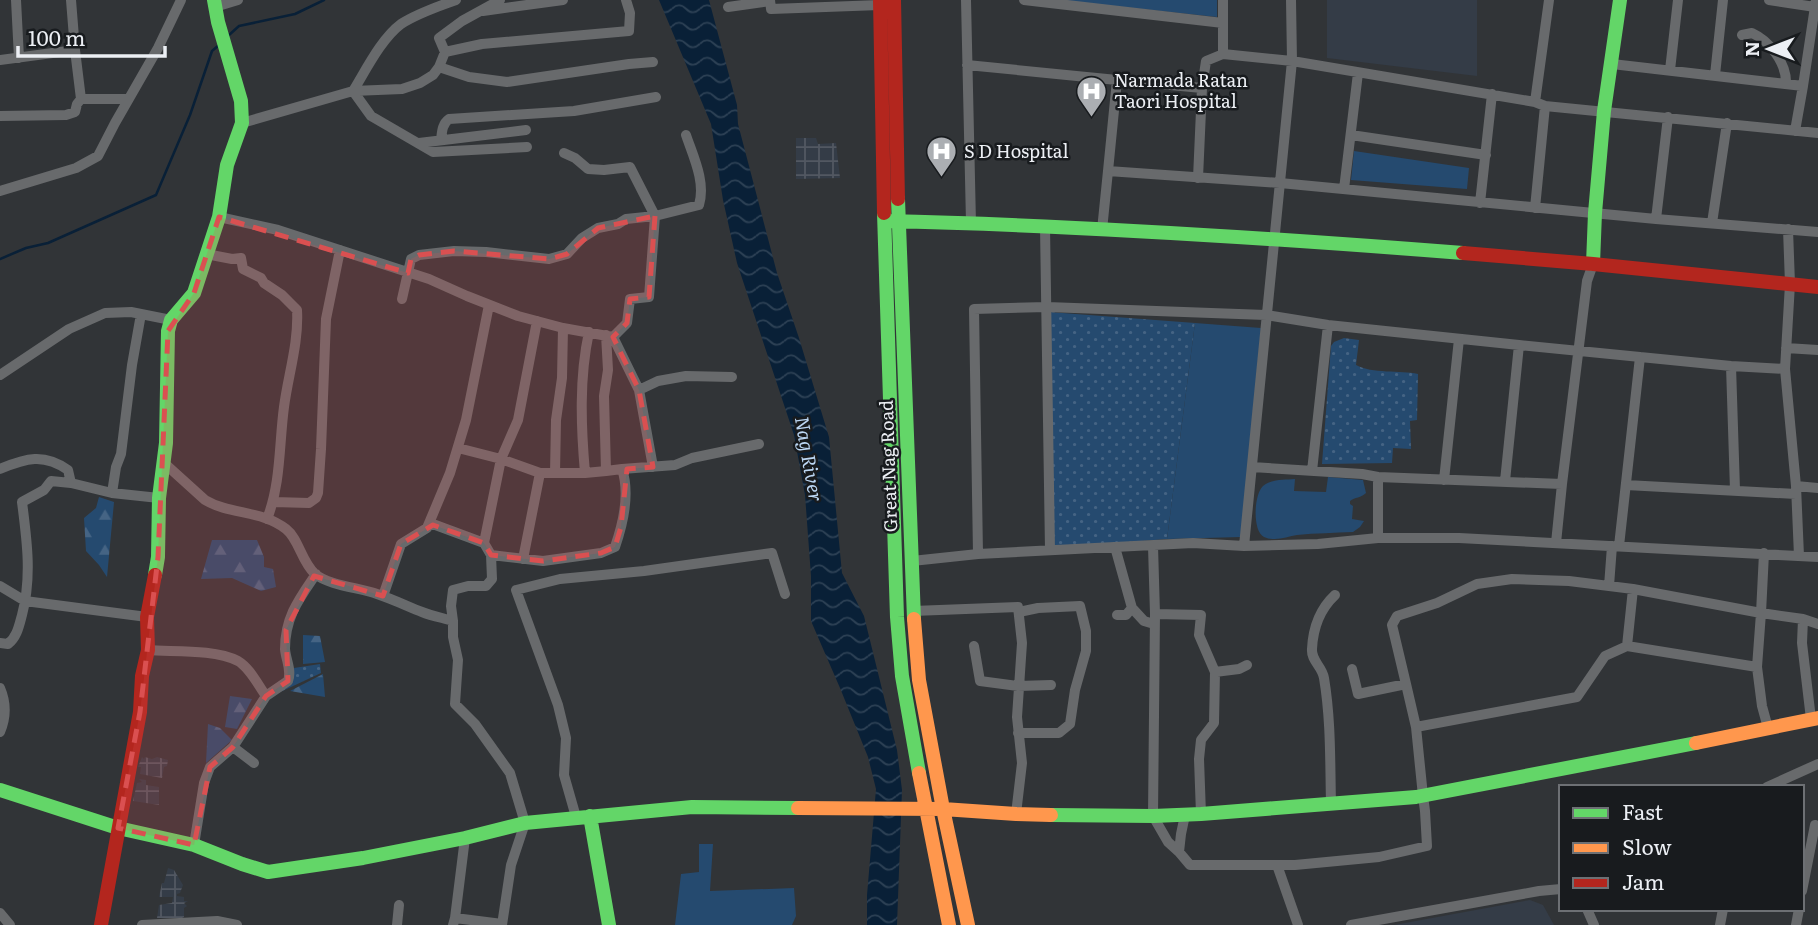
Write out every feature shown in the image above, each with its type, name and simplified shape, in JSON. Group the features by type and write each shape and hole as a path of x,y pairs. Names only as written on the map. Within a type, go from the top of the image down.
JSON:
{"street":[{"path":"16,0 19,58"},
{"path":"0,116 66,115 75,112 81,99 71,0"},
{"path":"0,191 76,168 98,156 158,48 181,0"},
{"path":"101,925 140,712 142,676 148,650 147,617 158,557 159,498 166,443 167,331 172,320 194,293 219,217 227,165 242,123 241,101 216,10 238,0"},
{"path":"353,91 378,50 398,26 426,11 456,0"},
{"path":"242,123 353,91 402,89 420,83 433,75 439,67 445,51 439,38 462,21 500,0"},
{"path":"479,11 563,0"},
{"path":"445,51 482,44 629,31 630,13 626,0"},
{"path":"728,6 770,0 771,9 884,2"},
{"path":"966,0 971,223"},
{"path":"1024,0 1223,23"},
{"path":"1223,0 1223,54"},
{"path":"1244,546 1292,61 1290,0"},
{"path":"1535,208 1549,0"},
{"path":"1556,543 1587,281 1594,264 1595,213 1604,111 1620,0"},
{"path":"1670,70 1678,0"},
{"path":"1715,75 1723,0"},
{"path":"1769,0 1815,3 1795,131"},
{"name":"Great Nag Road","path":"884,2 891,221 897,617 919,810 949,925"},
{"path":"1742,35 1752,33 1769,44 1785,69 1786,84"},
{"path":"0,60 75,50"},
{"path":"1198,178 1202,88 1206,61 1223,54 1292,61 1540,104 1818,133"},
{"path":"439,67 469,77 508,82 653,62"},
{"path":"1612,64 1803,86"},
{"path":"967,65 1202,88"},
{"path":"1344,189 1358,73"},
{"path":"1102,230 1117,80"},
{"path":"353,91 371,116 433,152 527,147"},
{"path":"1480,202 1492,94"},
{"path":"440,140 445,122 450,119 574,111 656,97"},
{"path":"81,99 128,99"},
{"path":"1656,219 1668,117"},
{"path":"1712,223 1727,123"},
{"path":"419,143 526,130"},
{"path":"402,299 411,259 419,255 454,251 549,259 567,254 582,238 598,228 618,224 626,219 655,216 699,205 702,194 699,176 686,135"},
{"path":"1351,135 1486,155"},
{"path":"219,217 278,230 429,279 537,321 609,336 627,323 630,299 649,297 655,216 630,167 588,169 564,153"},
{"path":"1108,171 1280,183 1818,232"},
{"path":"891,221 1275,238 1594,264 1818,286"},
{"name":"Great Nag Road","path":"891,221 919,680 968,925"},
{"path":"1045,227 1050,550"},
{"path":"1788,229 1790,284 1785,369 1799,556"},
{"path":"274,502 309,503 318,493 326,319 340,250"},
{"path":"206,254 241,258 243,270 261,278 298,310 284,404 274,502 267,519"},
{"path":"383,596 401,544 428,528 450,473 467,420 489,304"},
{"path":"978,554 974,309 1046,307 1266,316 1459,339 1785,369"},
{"path":"0,374 69,329 104,313 131,312 172,320"},
{"path":"112,493 121,454 141,314"},
{"path":"484,543 501,459 518,420 537,321"},
{"path":"1312,471 1328,325"},
{"path":"555,473 563,328"},
{"path":"585,473 582,397 585,348 589,332"},
{"path":"609,336 639,390 653,467"},
{"path":"606,471 604,396 609,336"},
{"path":"1444,480 1459,339"},
{"path":"1505,481 1519,345"},
{"path":"1786,348 1818,350"},
{"path":"1609,586 1626,485 1640,357"},
{"path":"1731,366 1735,490"},
{"path":"639,390 658,381 686,376 732,377"},
{"path":"458,448 540,473 585,473 675,465 692,458 759,444"},
{"path":"0,469 16,462 43,458 68,470 71,483"},
{"path":"163,462 213,505 231,512 267,519 287,529 303,558 316,574 324,579 383,596 426,614 453,621"},
{"path":"1252,467 1378,477 1562,484"},
{"path":"491,555 543,561 601,553 615,547 621,527 626,481 622,469"},
{"path":"523,559 540,473"},
{"path":"1378,477 1378,538"},
{"path":"0,643 8,644 13,640 25,601 29,571 22,502 44,490 51,481 112,493 159,498"},
{"path":"1626,485 1735,490 1818,488"},
{"path":"430,523 484,543 491,555 492,579 486,586 468,586 453,590 451,606 458,660 455,704 475,724 510,773 525,823 511,865 502,925 454,921 465,838"},
{"path":"912,561 1050,550 1193,543 1244,546 1318,544 1378,538 1459,538 1818,557"},
{"path":"1153,546 1153,816 1168,842 1190,865 1277,866 1379,857 1427,846 1426,811 1416,727 1392,625 1396,616 1437,603 1477,584 1511,579 1569,581 1798,617 1818,624"},
{"path":"1115,547 1132,608 1144,621 1200,615 1199,635 1215,672 1214,723 1201,740 1199,759 1202,814"},
{"path":"1764,553 1757,667 1762,706 1769,728"},
{"path":"609,925 583,816 564,775 566,738 558,705 516,590 560,579 772,554 785,594"},
{"path":"194,845 206,774 210,767 233,747 267,696 288,681 290,670 285,649 286,630 293,608 316,574"},
{"path":"0,586 25,601 147,617"},
{"path":"1627,646 1633,589"},
{"path":"1331,804 1330,727 1324,673 1311,653 1316,624 1322,610 1335,595"},
{"path":"1018,733 1059,733 1070,724 1075,690 1086,651 1086,631 1080,606 1038,608 1019,612"},
{"path":"913,611 1018,607 1022,643 1017,717 1022,763 1016,814"},
{"path":"1117,615 1126,615 1132,608"},
{"path":"0,790 118,828 194,845 268,872 363,858 525,823 692,807 943,809 1016,814 1153,816 1423,796 1814,719 1802,643 1803,619"},
{"path":"974,646 980,681 1018,686 1051,685"},
{"path":"1416,727 1577,697 1605,656 1627,646 1757,667"},
{"path":"148,650 215,654 239,662 267,696"},
{"path":"1215,672 1247,666"},
{"path":"1352,669 1358,694 1406,684"},
{"path":"0,688 4,713 0,732"},
{"path":"233,747 254,763"},
{"path":"1771,785 1818,764"},
{"path":"1180,852 1185,815"},
{"path":"1804,882 1816,825"},
{"path":"1277,866 1298,925"},
{"path":"1351,925 1559,889"},
{"path":"397,925 398,905"},
{"path":"0,914 10,925"},
{"path":"144,925 217,921 237,925"}],"highlighted area":[{"path":"655,216 649,297 630,299 627,323 613,337 639,390 653,467 627,469 621,527 615,547 601,553 543,561 491,555 484,543 433,525 401,544 383,596 314,576 286,630 288,681 266,696 233,747 210,767 194,845 118,828 140,712 158,557 168,331 194,293 219,217 408,273 411,259 419,255 454,251 549,259 567,254 598,228"}],"shaded area":[{"path":"1327,0 1477,0 1477,76 1327,58"},
{"path":"796,138 816,138 818,144 836,143 840,178 796,179"},
{"path":"142,757 168,760 162,778 140,774 141,767 138,767"},
{"path":"139,779 146,780 146,785 159,787 159,805 133,801 137,783 142,782"},
{"path":"168,868 174,870 183,885 177,896 188,901 184,903 187,906 182,918 157,918 159,905 172,903 173,897 159,897"},
{"path":"1530,900 1543,905 1554,925 1394,925"}],"green space":[{"path":"1057,0 1217,0 1217,17"},
{"path":"1354,151 1469,168 1467,189 1351,180"},
{"path":"1049,312 1195,323 1167,539 1052,548"},
{"path":"1195,323 1261,328 1241,537 1167,539"},
{"path":"1344,338 1359,340 1356,365 1370,370 1418,374 1417,420 1410,421 1411,449 1393,448 1392,463 1322,464 1331,346"},
{"path":"1328,477 1363,480 1366,493 1350,501 1353,506 1352,519 1364,521 1360,527 1353,532 1304,534 1278,539 1264,537 1260,533 1256,512 1258,496 1263,486 1274,481 1295,479 1294,491 1326,492"},
{"path":"99,497 114,502 107,577 86,551 84,518 96,508"},
{"path":"212,540 257,540 264,557 264,567 273,569 276,587 261,591 232,578 201,579"},
{"path":"303,635 320,636 325,662 303,664"},
{"path":"320,664 321,673 278,693 294,668"},
{"path":"323,674 325,697 290,691"},
{"path":"230,696 252,699 237,729 225,727"},
{"path":"208,724 220,728 232,740 206,763"},
{"path":"699,844 713,844 710,891 794,888 796,916 792,925 675,925 681,874 699,872"}],"water":[{"name":"Nag River","path":"659,0 709,0 777,273 829,437 842,573 864,616 897,750 902,790 897,925 867,925 876,789 868,757 811,621 811,576 805,495 794,435 737,263 723,200 711,124"}],"waterway":[{"path":"229,35 239,26 295,14 324,0"},
{"path":"0,259 26,248 48,243 156,195 190,115 212,51 219,45"}],"traffic: fast":[{"path":"155,575 159,498 166,443 168,331 171,320 194,293 219,217 227,165 242,123 241,101 214,0"},
{"path":"1593,264 1604,111 1620,0"},
{"path":"898,199 914,619"},
{"path":"884,213 897,617 902,676 919,773"},
{"path":"885,221 1174,233 1463,253"},
{"path":"1051,815 1201,814 1416,797 1696,743"},
{"path":"0,790 118,828 194,845 268,872 363,858 525,823 692,807 798,808"},
{"path":"590,816 609,925"}],"traffic: slow":[{"path":"914,619 919,680 968,925"},
{"path":"1696,743 1818,718"},
{"path":"919,773 949,925"},
{"path":"798,808 943,809 1051,815"}],"traffic: jam":[{"path":"880,0 884,213"},
{"path":"894,0 898,199"},
{"path":"1463,253 1818,287"},
{"path":"101,925 140,712 142,676 148,650 147,617 155,575"}],"place":[{"name":"Narmada Ratan Taori Hospital","path":"1091,118"},
{"name":"S D Hospital","path":"941,179"}]}
